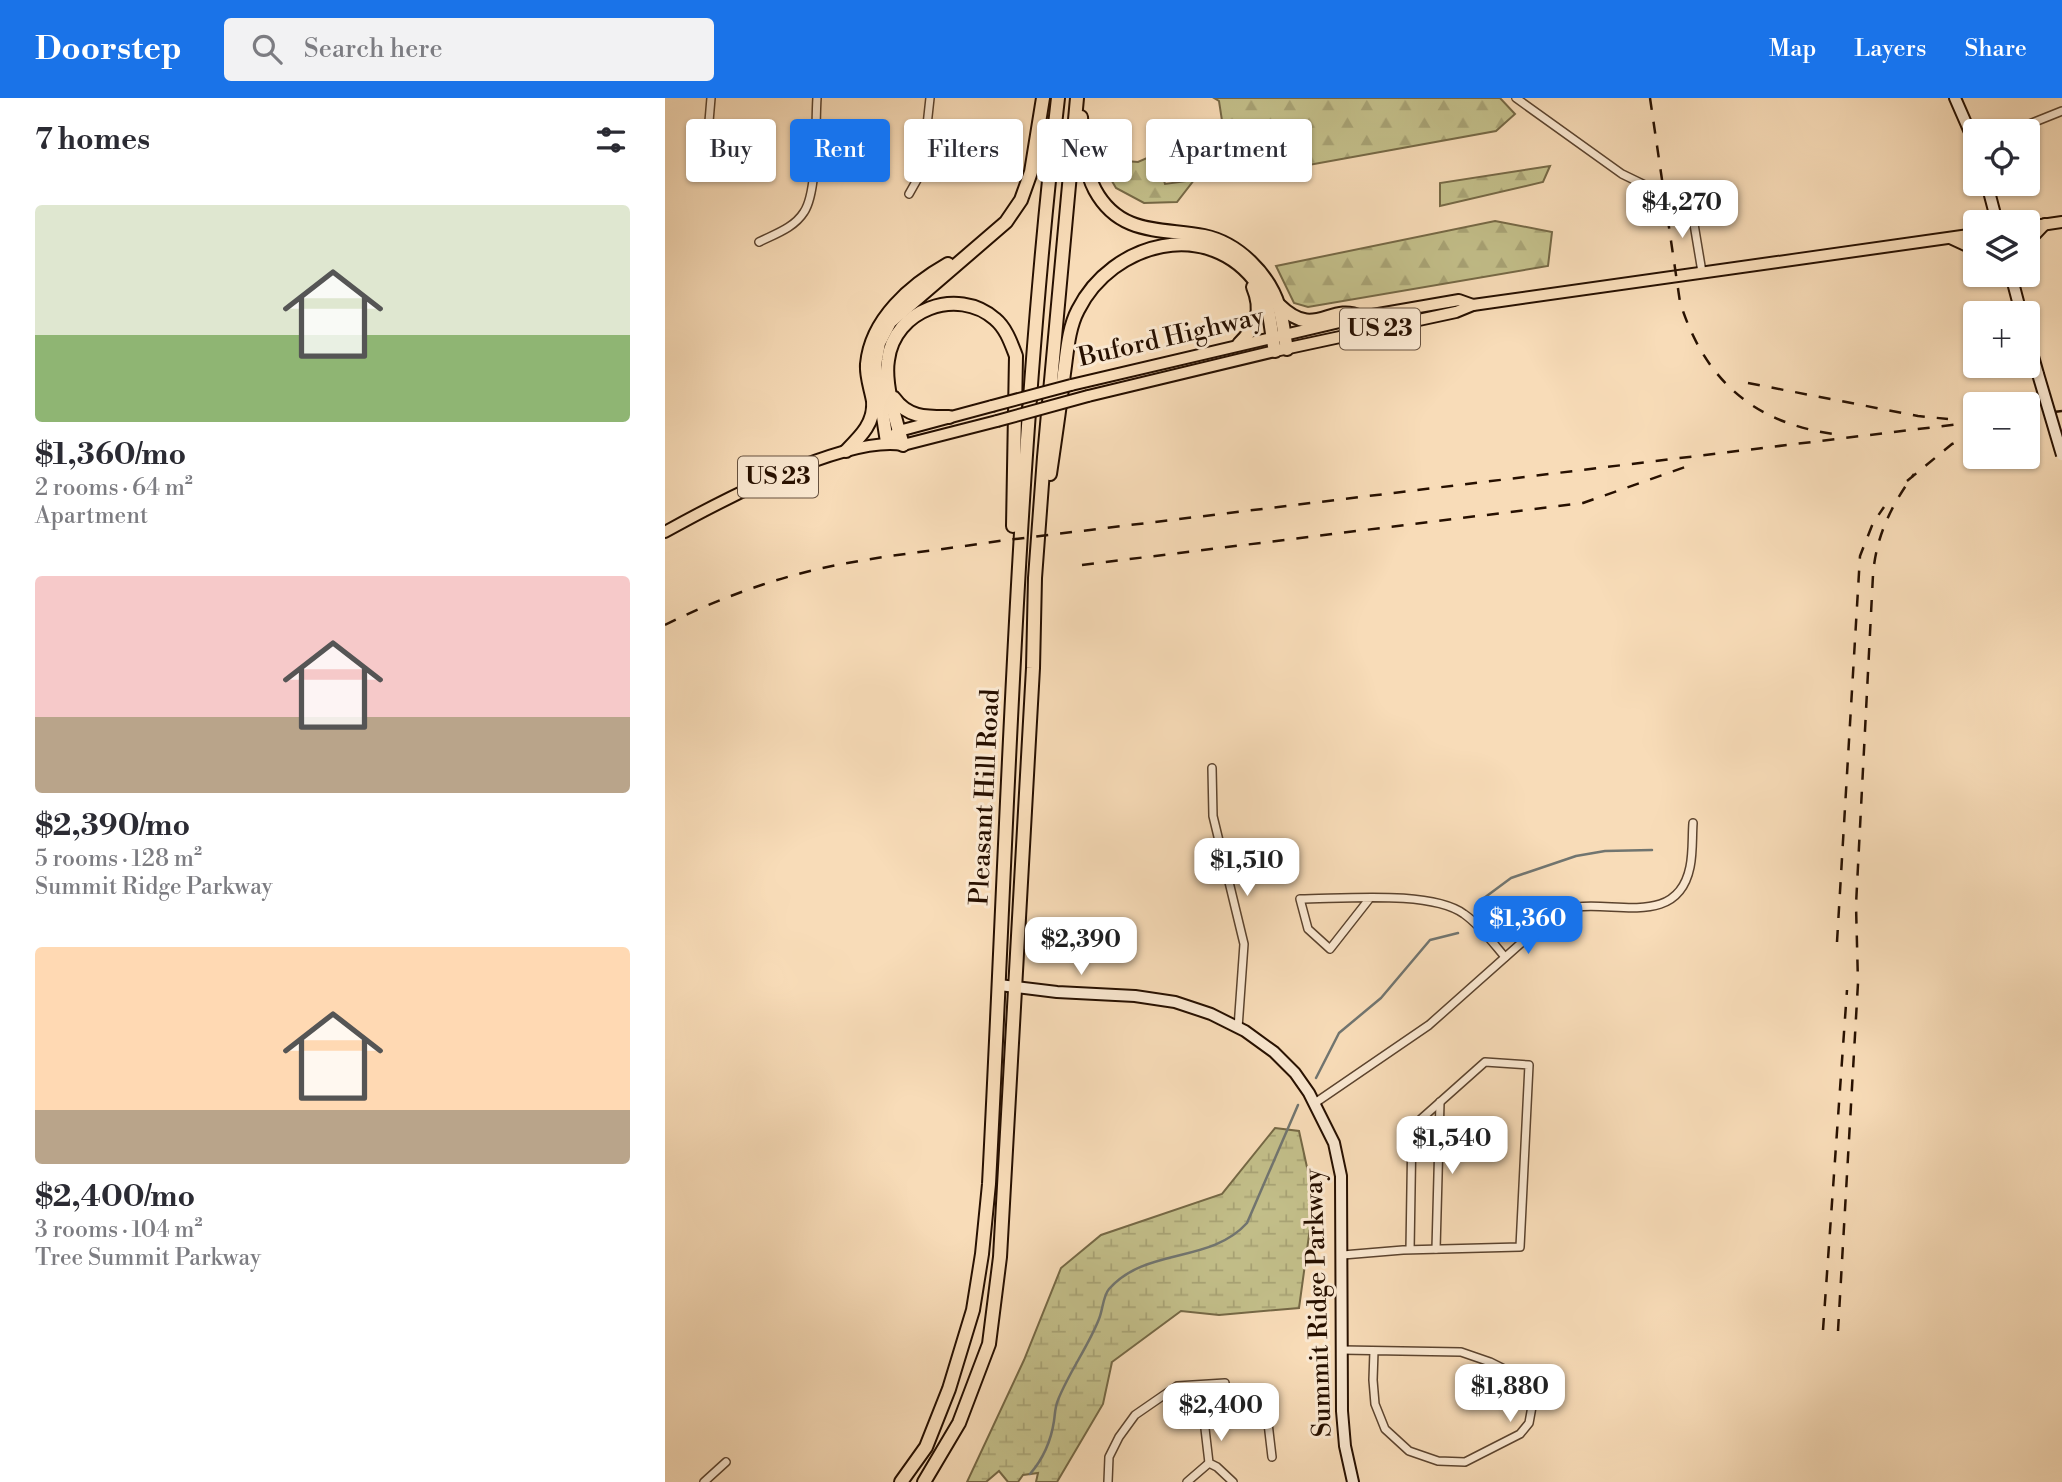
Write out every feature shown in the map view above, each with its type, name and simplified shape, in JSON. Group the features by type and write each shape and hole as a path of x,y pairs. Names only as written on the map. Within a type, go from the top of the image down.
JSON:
{"highway":[{"path":"887,442 875,365 879,344 890,322 1006,222 1021,200 1031,172 1043,98"},
{"name":"Pleasant Hill Road","path":"901,1482 926,1447 949,1389 973,1310 982,1254 989,1184 1015,618 1026,449 1058,98"},
{"path":"1078,98 1087,172 1097,192 1109,207 1137,227 1156,232 1205,237 1228,245 1247,258 1262,275 1278,305 1292,318 1305,322 1351,312 1361,317"},
{"name":"Pleasant Hill Road","path":"924,1482 959,1423 989,1344 1000,1257 1032,681 1035,578 1078,98"},
{"path":"1035,578 1069,338 1076,313 1090,289 1118,263 1135,254 1164,246 1198,245 1221,253 1239,265 1257,284 1268,302 1281,350"},
{"path":"1164,246 1200,251 1220,258 1252,285 1258,299 1259,314 1256,325 1240,344"},
{"path":"846,451 866,431 871,417 873,404 867,366 876,328 891,309 931,274 979,247"},
{"path":"903,445 891,394 888,360 894,339 904,324 918,312 943,303 974,306 995,318 1006,331 1016,356 1013,565 1015,618"},
{"path":"1278,305 1278,335"},
{"path":"891,394 905,410 914,415 949,418"}],"main road":[{"path":"2040,226 2062,222"},
{"path":"2040,230 2045,225"},
{"name":"Buford Highway","path":"665,532 786,473 846,451 887,442 903,445 1087,396 1456,312 1473,305 1963,236"},
{"path":"1950,238 1963,244"},
{"name":"Buford Highway","path":"887,442 899,431 1084,381 1278,335 1459,300 1473,305"}],"street":[{"path":"709,119 711,98"},
{"path":"759,242 787,229 803,214 810,200 817,98"},
{"path":"909,194 922,171 930,98"},
{"path":"1516,98 1622,174 1683,199 1692,212 1702,272"},
{"path":"1955,98 1964,119"},
{"path":"2040,120 2062,111"},
{"path":"2039,378 2062,454"},
{"path":"1212,768 1213,816 1244,944 1238,1028"},
{"path":"1314,1103 1429,1025 1556,912 1577,907 1648,908 1665,902 1679,890 1690,868 1693,823"},
{"path":"1370,898 1330,949 1308,929 1300,899 1356,899 1370,898 1411,898 1454,908 1465,915 1505,957"},
{"name":"Summit Ridge Parkway","path":"999,985 1135,996 1175,1002 1211,1014 1238,1028 1274,1052 1296,1073 1334,1143 1341,1176 1345,1447 1353,1482"},
{"path":"1343,1255 1520,1247 1529,1065 1485,1062 1412,1127 1409,1250"},
{"path":"1436,1249 1440,1101"},
{"path":"1342,1350 1374,1350 1461,1352 1510,1372 1523,1383 1533,1401 1529,1423 1520,1434 1465,1462 1438,1461 1409,1451 1385,1429 1375,1404 1374,1350"},
{"path":"1108,1482 1109,1457 1135,1415 1177,1387 1225,1383 1225,1401 1204,1420 1209,1463"},
{"path":"1225,1401 1268,1423 1272,1457"},
{"path":"704,1482 726,1462"},
{"path":"1187,1482 1209,1463"},
{"path":"1209,1463 1233,1482"}],"green space":[{"path":"1214,98 1500,98 1515,114 1496,131 1312,164 1312,119 1222,119 1219,101"},
{"path":"1146,158 1146,182 1192,182 1177,202 1144,203 1116,188 1112,182 1132,182 1132,162"},
{"path":"1550,166 1543,182 1440,206 1440,183"},
{"path":"1495,221 1552,232 1548,266 1308,307 1294,303 1276,266"},
{"path":"1275,1128 1299,1131 1314,1199 1299,1308 1219,1315 1181,1311 1112,1362 1103,1404 1057,1482 1036,1482 1038,1473 1023,1475 1018,1482 1008,1482 999,1471 986,1482 967,1482 1024,1360 1061,1268 1101,1235 1222,1194"}],"waterway":[{"path":"1484,898 1511,878 1576,856 1605,851 1652,850"},
{"path":"1316,1078 1339,1033 1381,998 1430,940 1458,933"},
{"path":"1030,1474 1046,1449 1058,1400 1095,1329 1109,1289 1124,1276 1141,1267 1215,1245 1232,1236 1247,1223 1298,1105"}],"railway":[{"path":"1650,98 1680,302 1703,354 1718,375 1756,408 1779,420 1834,434"},
{"path":"1748,383 1918,416 1948,419"},
{"path":"2040,414 2062,411"},
{"path":"665,625 759,586 816,569 868,559 1963,424"},
{"path":"1907,481 1952,444 1963,439"},
{"path":"1082,565 1583,503 1691,465"},
{"path":"1838,1331 1858,983 1856,905 1873,575 1881,534 1898,498 1914,474"},
{"path":"1837,942 1860,556 1873,523 1884,507"},
{"path":"1823,1330 1847,990"}]}
